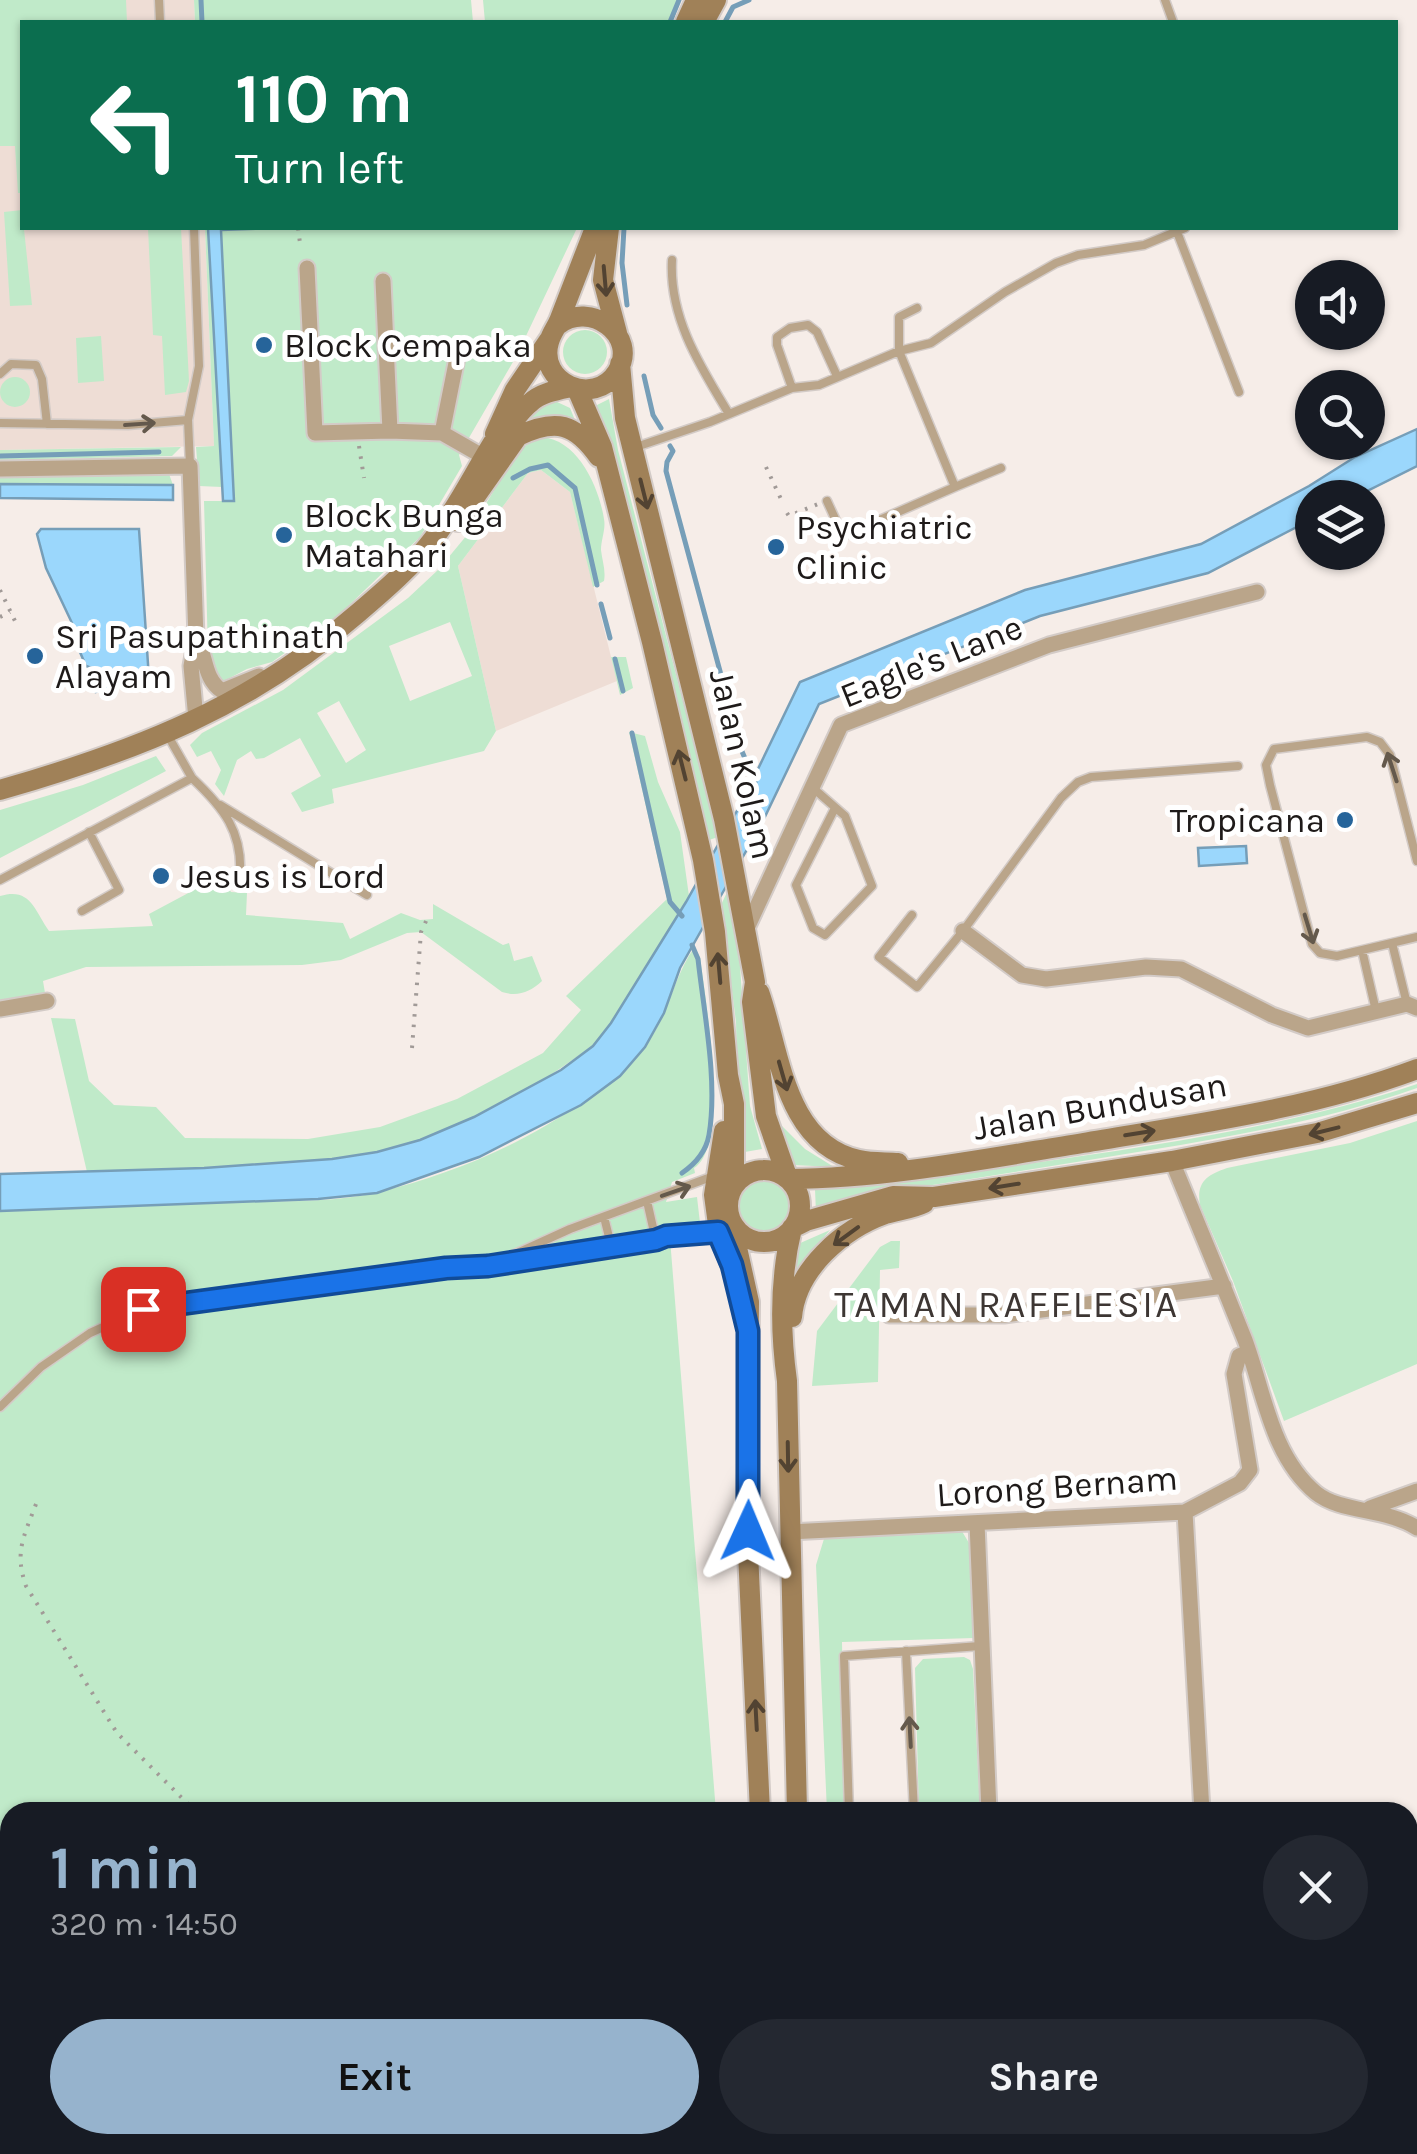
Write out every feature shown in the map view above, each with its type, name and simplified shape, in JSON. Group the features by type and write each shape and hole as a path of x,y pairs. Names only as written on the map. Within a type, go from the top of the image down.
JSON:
{"main road":[{"path":"574,388 558,380 548,361 554,332 594,230"},
{"path":"489,449 527,404 574,388 600,387 620,364 622,348 603,280 609,230"},
{"path":"436,536 489,449 515,390 566,318 593,316 606,321 616,333"},
{"name":"Jalan Kolam","path":"620,364 625,418 747,928 756,982 752,1002 766,1116 788,1179"},
{"name":"Jalan Kolam","path":"574,388 609,471 703,860 716,932 734,1104 726,1179"},
{"path":"0,790 121,754 271,680 374,600 436,536 462,518 518,436 546,424 567,428 584,437 609,471"},
{"path":"756,982 772,1028 783,1082 801,1119 817,1136 844,1155 860,1160 940,1166"},
{"name":"Jalan Bundusan","path":"788,1179 855,1178 940,1166 1289,1106 1417,1069"},
{"name":"Jalan Bundusan","path":"792,1228 892,1196 934,1197 1172,1161 1317,1132 1417,1103"},
{"path":"760,1802 748,1531 748,1331 725,1228 726,1179 760,1170 788,1179 800,1208 787,1249 781,1339 787,1381"},
{"path":"798,1802 787,1381 793,1308 796,1295 820,1258 870,1221 920,1206 934,1197"},
{"path":"725,1228 748,1239 768,1242 778,1240 792,1228"}],"street":[{"path":"307,268 316,433 442,433 489,449"},
{"path":"383,281 390,430"},
{"path":"442,433 458,354"},
{"path":"0,469 190,466 196,638 191,666 196,719"},
{"name":"Eagle's Lane","path":"747,928 841,726 1049,645 1257,592"},
{"path":"196,638 203,649 209,678 222,691 254,677 271,680"},
{"path":"962,931 1011,968 1034,978 1163,966 1202,977 1272,1015 1308,1028 1412,1006"},
{"path":"0,1010 47,1001"},
{"path":"1172,1161 1249,1352 1272,1427 1292,1464 1316,1493 1334,1502 1390,1514 1417,1528"},
{"path":"889,1315 1004,1315 1224,1286"},
{"name":"Lorong Bernam","path":"789,1532 1184,1512 1240,1484 1250,1470 1234,1374 1239,1356 1249,1352"},
{"path":"1366,1510 1417,1491"},
{"path":"1184,1512 1201,1802"},
{"path":"977,1523 989,1802"}],"lane":[{"path":"190,466 188,420 199,366 194,230"},
{"path":"632,448 792,388 819,385 899,351 931,343 1004,292 1056,263 1078,255 1144,245 1181,230 1239,392"},
{"path":"672,260 671,294 683,328 730,414"},
{"path":"916,308 899,317 899,351 955,488"},
{"path":"792,388 777,346 777,337 790,328 808,325 817,332 837,376"},
{"path":"0,374 11,364 36,365 42,379 47,424"},
{"path":"0,422 128,425 188,420"},
{"path":"827,501 843,536 1001,468"},
{"path":"167,734 192,778 220,804 368,895"},
{"path":"1417,861 1390,755 1380,742 1367,737 1274,749 1266,765 1312,944 1327,956 1417,937"},
{"path":"912,915 879,958 917,987 1060,798 1078,782 1090,777 1238,766"},
{"path":"0,880 192,778"},
{"path":"813,788 845,816 872,886 825,935 813,928 796,885 835,808"},
{"path":"220,804 242,849 240,877"},
{"path":"82,911 119,890 89,832"},
{"path":"1392,943 1412,1006"},
{"path":"1362,950 1376,1011"},
{"path":"488,1266 646,1201 726,1179"},
{"path":"646,1201 656,1240"},
{"path":"604,1217 611,1245"},
{"path":"0,1407 41,1367 90,1333 143,1309 446,1268 488,1266 725,1228"},
{"path":"848,1802 844,1656 980,1646"},
{"path":"906,1651 914,1802"}],"path":[{"path":"299,230 300,243"},
{"path":"356,432 364,478"},
{"path":"766,467 781,499"},
{"path":"787,513 788,516 827,501"},
{"path":"0,590 16,623"},
{"path":"0,616 10,612"},
{"path":"412,1048 422,932 427,919"},
{"path":"36,1504 19,1550 19,1566 26,1586 117,1733 186,1802"}],"shaded area":[{"path":"0,0 194,0 195,20 20,20 20,230 205,230 214,446 0,450"},
{"path":"541,470 570,492 617,681 496,731 458,566 528,473"}],"green space":[{"path":"0,0 126,0 127,20 20,20 20,193 15,146 0,146"},
{"path":"194,0 471,0 473,20 195,20"},
{"path":"483,0 677,0 669,20 485,20"},
{"path":"20,210 32,305 10,306 4,212"},
{"path":"148,230 181,230 189,381 186,392 165,395 162,336 153,335"},
{"path":"205,230 208,230 222,487 199,486 196,447 214,446"},
{"path":"221,230 576,230 517,355 459,455 462,466 420,537 340,614 272,662 220,683 208,653 204,501 234,501"},
{"path":"585,330 601,336 607,352 601,368 585,374 569,368 563,352 569,336"},
{"path":"101,336 104,381 78,383 76,338"},
{"path":"15,377 26,381 30,392 26,403 15,407 4,403 0,392 4,381"},
{"path":"609,399 618,450 718,837 709,840 613,451 595,406"},
{"path":"555,401 570,408 577,425 547,417 517,428 545,403"},
{"path":"542,437 555,440 585,467 604,519 604,581 593,587 570,492 541,470 528,473 458,566 496,731 484,751 332,789 334,803 302,812 291,793 321,776 300,738 264,758 256,759 251,751 237,760 224,796 215,784 221,770 211,751 197,757 190,745 202,733 283,690 408,598 467,535 519,449","holes":["450,622 472,676 410,701 389,646","339,701 366,750 346,763 317,713"]},
{"path":"181,447 172,456 0,460 0,450"},
{"path":"169,474 173,485 0,484 0,478"},
{"path":"611,657 626,657 633,688 620,695"},
{"path":"629,732 645,736 658,782 680,832 689,896 593,1046 524,1093 420,1140 377,1152 204,1168 87,1172 51,1018 75,1019 89,1081 114,1105 156,1107 185,1138 308,1139 380,1127 457,1099 543,1053 581,1010 566,996 667,899"},
{"path":"156,756 166,771 0,858 0,810 83,785"},
{"path":"222,875 231,892 247,893 246,915 343,923 350,939 401,913 420,920 433,919 433,904 503,945 509,943 514,961 532,956 542,981 524,993 502,992 421,932 407,933 341,960 302,965 86,967 43,981 45,993 0,1002 0,896 25,897 49,931 153,926 149,914"},
{"path":"728,890 739,952 750,1106 762,1149 739,1153 736,1022 721,905"},
{"path":"694,948 700,957 713,1069 711,1131 705,1154 694,1168 695,1173 672,1182 666,1202 697,1197 700,1223 669,1226 715,1802 0,1802 0,1211 326,1200 379,1192 451,1170 555,1120 616,1075 651,1038"},
{"path":"1417,1084 1417,1088 1384,1099 1285,1125 863,1196 816,1213 815,1189 921,1180 1175,1141 1322,1112"},
{"path":"1417,1121 1417,1364 1284,1421 1233,1281 1200,1205 1202,1185 1227,1168 1350,1143"},
{"path":"779,1123 805,1149 834,1167 793,1165"},
{"path":"764,1181 783,1189 791,1208 783,1227 764,1235 745,1227 737,1208 745,1189"},
{"path":"830,1230 790,1277 798,1244"},
{"path":"900,1241 899,1268 880,1270 878,1382 812,1386 817,1331 880,1247"},
{"path":"960,1528 969,1543 974,1638 842,1642 845,1802 827,1802 816,1565 827,1529"},
{"path":"923,1659 970,1660 980,1802 919,1802 915,1668"}],"water":[{"path":"208,230 221,230 234,501 223,501"},
{"path":"1417,429 1417,466 1385,482 1319,480 1350,460 1385,460 1385,443"},
{"path":"0,484 173,485 173,500 0,498"},
{"path":"1295,494 1295,528 1208,573 1040,616 819,704 762,823 680,968 664,1013 645,1047 620,1076 581,1105 479,1157 377,1193 318,1199 0,1211 0,1174 204,1168 377,1152 420,1140 474,1117 561,1070 593,1046 611,1023 686,902 743,800 800,682 1025,590 1201,544"},
{"path":"41,529 139,529 149,679 96,692 94,669 86,666 70,629 72,623 46,568 37,534"},
{"path":"1246,846 1247,863 1199,866 1198,848"}],"waterway":[{"path":"201,0 202,20"},
{"path":"671,20 679,0"},
{"path":"726,20 733,7 749,0"},
{"path":"624,230 622,263 627,305"},
{"path":"644,376 653,415 661,428"},
{"path":"670,446 673,451 666,471 741,749 755,782"},
{"path":"0,456 159,452"},
{"path":"513,478 548,465 575,488 597,585"},
{"path":"601,604 610,638"},
{"path":"615,659 623,691"},
{"path":"632,733 670,902 682,916"},
{"path":"682,1173 705,1147 712,1092 698,959 692,945"}],"place":[{"name":"Block Cempaka","path":"264,345"},
{"name":"Block Bunga Matahari","path":"284,535"},
{"name":"Psychiatric Clinic","path":"776,547"},
{"name":"Sri Pasupathinath Alayam","path":"35,656"},
{"name":"Tropicana","path":"1345,820"},
{"name":"Jesus is Lord","path":"161,876"}],"district":[{"name":"TAMAN RAFFLESIA","path":"1007,1304"}],"route":[{"path":"143,1309 446,1268 488,1266 666,1236 718,1232 732,1265 748,1331 748,1531"}]}
